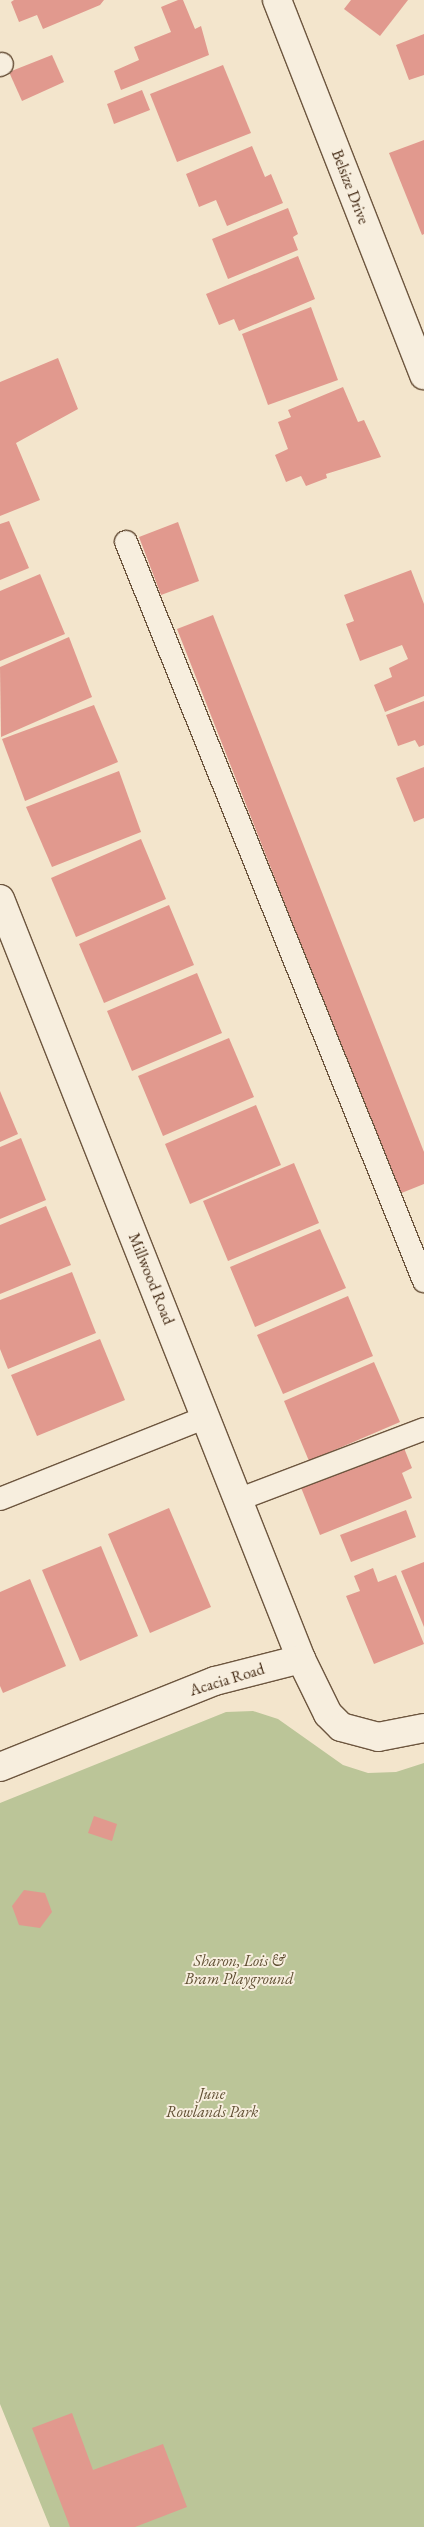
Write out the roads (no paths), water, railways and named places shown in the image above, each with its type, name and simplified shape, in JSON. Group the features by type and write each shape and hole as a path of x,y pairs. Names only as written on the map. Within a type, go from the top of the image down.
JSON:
{"street":[{"name":"Belsize Drive","path":"277,0 424,375"},
{"name":"Millwood Road","path":"0,900 240,1499 302,1659"},
{"path":"302,1659 328,1714 341,1727 378,1737 424,1728"},
{"name":"Acacia Road","path":"0,1767 215,1681 302,1659"}],"lane":[{"path":"126,542 424,1281"},
{"path":"0,1499 206,1417"},
{"path":"240,1499 424,1429"}],"park label":[{"name":"Sharon, Lois & Bram Playground","path":"239,1970"},
{"name":"June Rowlands Park","path":"212,2103"}]}
